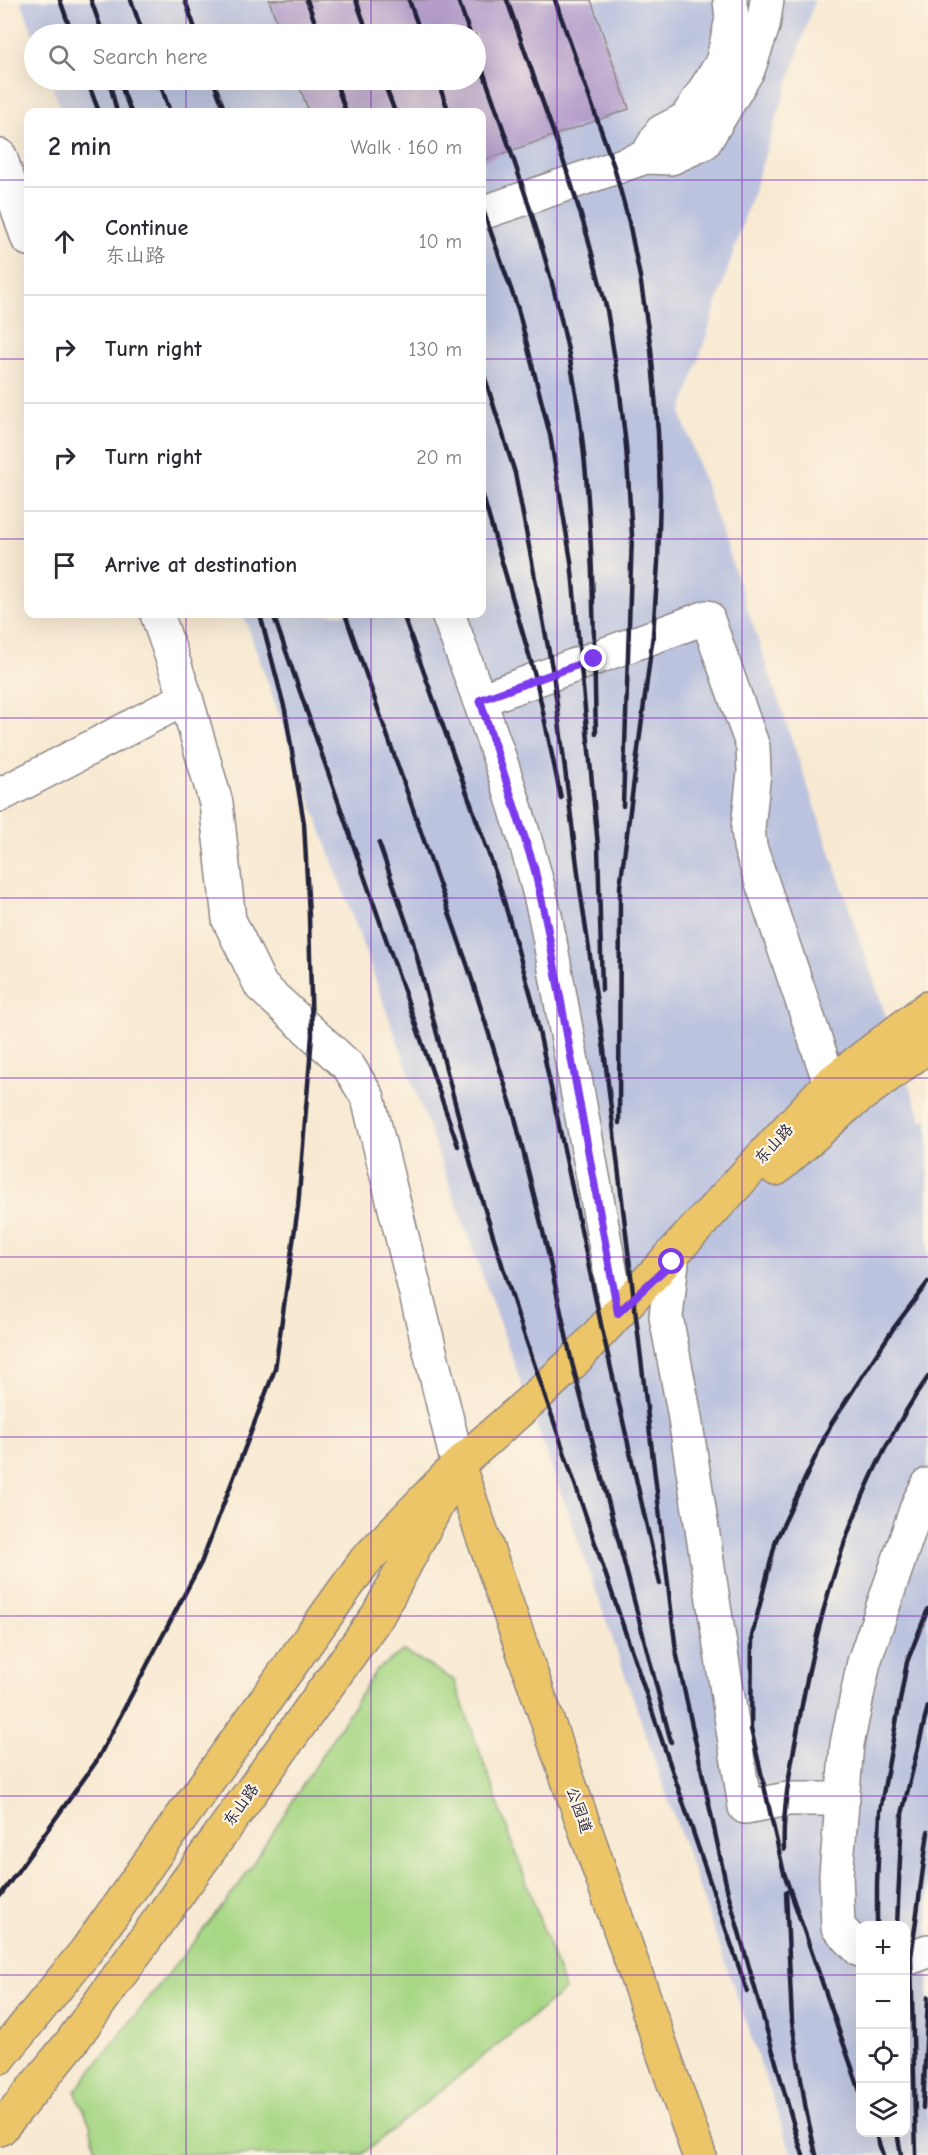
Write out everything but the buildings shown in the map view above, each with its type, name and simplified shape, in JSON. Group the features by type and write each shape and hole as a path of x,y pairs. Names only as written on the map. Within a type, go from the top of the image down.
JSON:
{"main road":[{"name":"东山路","path":"0,2057 86,1951 365,1561 458,1465 543,1390 671,1259 830,1083 928,1008"},
{"name":"东山路","path":"671,1259 848,1105 928,1046"},
{"name":"东山路","path":"0,2129 70,2044 378,1615 458,1465"},
{"name":"公园道","path":"458,1465 699,2155"}],"street":[{"path":"646,157 661,132 686,119 722,63 732,19 730,0"},
{"path":"486,212 646,157 671,158 704,143 748,70 763,26 767,0"},
{"path":"0,156 24,227"},
{"path":"480,700 706,617 753,747 754,772 748,828 750,847 830,1083"},
{"path":"158,618 186,698 216,803 229,920 261,986 349,1067 368,1098 458,1465"},
{"path":"449,618 480,700 534,867 626,1305"},
{"path":"0,795 186,698"},
{"path":"671,1259 666,1317 684,1412 745,1807 788,1799 843,1799"},
{"path":"856,1945 838,1927 836,1875 847,1744 864,1662 918,1504 928,1485"},
{"path":"910,1958 928,1951"}],"shaded area":[{"path":"21,0 815,0 681,414 922,1122 928,1118 928,2155 792,2155 582,1551 244,618 486,618 486,108 60,108 54,90 486,90 486,24 29,24"}],"green space":[{"path":"403,1651 454,1680 565,1990 361,2155 97,2155 90,2124 75,2091 239,1885 376,1670"}],"railway":[{"path":"60,0 68,24"},
{"path":"91,0 99,24"},
{"path":"131,0 139,24"},
{"path":"185,0 193,24"},
{"path":"307,0 315,24"},
{"path":"356,0 364,24"},
{"path":"409,0 417,24"},
{"path":"458,0 466,24"},
{"path":"507,0 587,235 607,310 619,385 632,535 623,806"},
{"path":"555,0 614,167 629,222 651,349 658,432 660,495 653,635 620,887 619,1123"},
{"path":"486,80 543,252 565,334 573,376 589,509 596,734"},
{"path":"91,90 98,108"},
{"path":"112,90 116,108"},
{"path":"123,90 130,108"},
{"path":"162,90 169,108"},
{"path":"217,90 224,108"},
{"path":"338,90 345,108"},
{"path":"387,90 394,108"},
{"path":"441,90 448,108"},
{"path":"486,218 518,309 550,435 571,561 598,846 602,990"},
{"path":"486,382 515,473 553,673 580,889 604,1050 676,1651 728,1893 796,2133"},
{"path":"486,507 536,679 561,798"},
{"path":"0,1896 96,1762 201,1563 275,1369 298,1207 312,1035 304,823 285,710 261,618"},
{"path":"274,618 458,1146"},
{"path":"346,618 468,967 514,1114 572,1363 671,1742"},
{"path":"404,618 498,880 533,1003 602,1329 660,1584"},
{"path":"379,843 413,942 472,1168 519,1319 747,1991"},
{"path":"857,2083 784,1873 751,1729 752,1636 776,1540 831,1424 893,1329 928,1282"},
{"path":"784,1850 785,1806 792,1761 816,1639 828,1593 860,1503 880,1459 902,1417 928,1377"},
{"path":"877,1921 880,1811 907,1662 928,1609"},
{"path":"897,1921 902,1814 928,1706"},
{"path":"916,2155 911,1957 928,1832"},
{"path":"786,1892 792,2022 806,2110 816,2155"},
{"path":"923,2108 928,1997"},
{"path":"793,2125 803,2155"},
{"path":"877,2137 883,2155"},
{"path":"898,2137 901,2155"}],"route":[{"path":"594,659 480,700 534,867 546,920 618,1313 633,1296 672,1262"}]}
